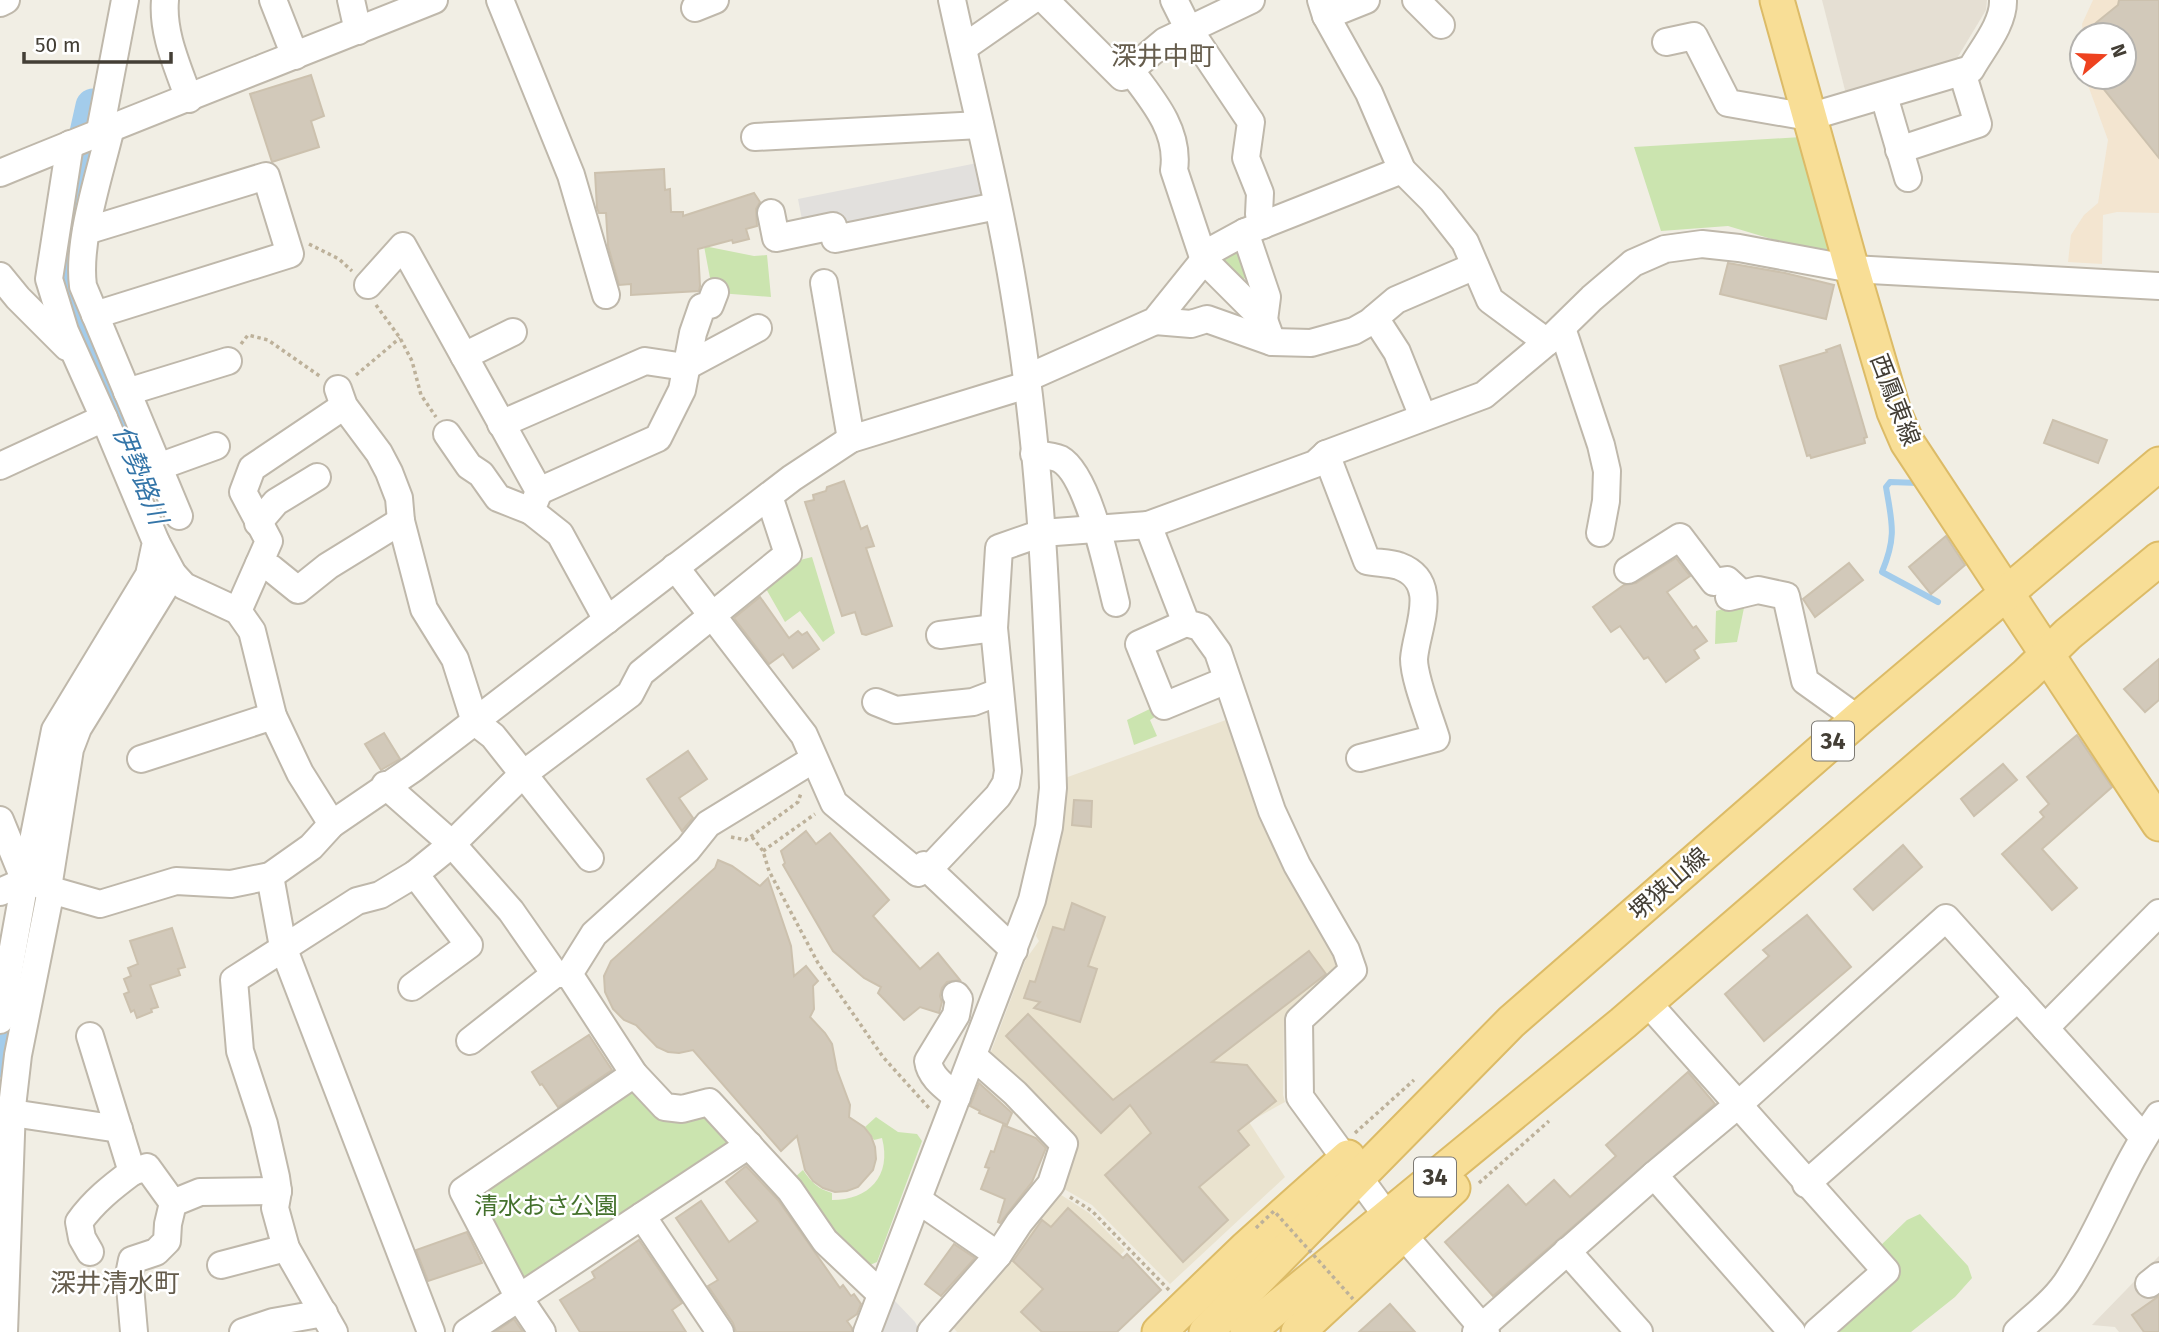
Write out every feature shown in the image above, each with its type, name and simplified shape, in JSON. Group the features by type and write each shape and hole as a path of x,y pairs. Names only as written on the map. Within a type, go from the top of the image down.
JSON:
{"main road":[{"name":"西鳳東線","path":"1777,0 1852,269 1894,412 1906,442 2159,824"},
{"name":"堺狭山線","path":"1351,1168 1488,1034 1511,1022 1858,719 2159,464"},
{"path":"1298,1332 1396,1226 1569,1082 1635,1013 2068,634 2159,559"},
{"path":"1158,1332 1245,1249 1351,1168"},
{"path":"1206,1332 1351,1168"},
{"name":"34","path":"1247,1332 1396,1226"}],"street":[{"path":"0,3 6,0"},
{"path":"125,0 91,135 49,279 65,331 108,425 156,543 173,573 184,586 238,611 252,631 273,716 300,773 332,824"},
{"path":"165,0 164,13 170,45 189,99"},
{"path":"272,0 295,56"},
{"path":"351,0 358,31"},
{"path":"0,173 433,0"},
{"path":"500,0 571,175 606,295"},
{"path":"867,1332 1014,950 1041,865 1053,788 1042,533 1027,382 1014,290 997,206 985,176 980,125 952,0"},
{"path":"963,48 1032,0"},
{"path":"1045,0 1122,77 1165,41 1251,0"},
{"path":"1174,0 1188,28 1251,122 1246,158 1259,193 1259,214 1254,228 1267,297 1268,331"},
{"path":"1366,0 1323,8 1368,93 1402,170 1432,200 1465,242 1490,300 1554,335 1601,445 1607,471 1606,501 1600,533"},
{"path":"1416,0 1441,25"},
{"path":"1666,42 1695,36 1728,103 1809,117 1971,69 1998,23 2004,8 2003,0"},
{"path":"1130,70 1160,110 1168,127 1177,154 1174,170 1203,260 1268,331"},
{"path":"1899,150 1978,124 1962,72"},
{"path":"1884,96 1908,178"},
{"path":"755,136 980,125"},
{"path":"91,135 86,231 81,268 83,286 179,516"},
{"path":"0,892 40,886 100,904 176,881 231,884 270,876 311,847 332,824 414,768 769,496 851,439 1027,382 1155,321 1212,250 1254,228 1402,170"},
{"path":"86,231 266,176 290,254 95,315"},
{"path":"771,213 776,238 833,226 835,239 997,206"},
{"path":"929,869 998,796 1006,783 1008,771 993,628 999,548 1042,533 1148,525 1315,464 1326,454 1484,395 1554,335 1591,298 1633,264 1665,250 1702,244 1739,248 1852,269 2159,286"},
{"path":"368,285 403,246 501,424 535,501 560,534 607,620"},
{"path":"1155,321 1191,324 1207,319 1311,343 1354,331 1396,300 1475,266"},
{"path":"0,276 18,298 76,356"},
{"path":"824,282 851,439"},
{"path":"447,434 469,466 481,474 498,498 535,501 658,438 682,390 685,368 709,300"},
{"path":"1375,318 1397,352 1423,417"},
{"path":"501,424 645,360 685,368 758,328"},
{"path":"464,356 513,332"},
{"path":"127,392 228,360"},
{"path":"238,611 269,541 243,492 252,468 341,397 389,471 399,498 401,521 424,609 455,659 475,722 493,736 590,858"},
{"path":"0,466 108,425 140,422"},
{"path":"158,467 216,446"},
{"path":"1034,454 1060,459 1073,472 1081,486 1097,529 1116,603"},
{"path":"1326,454 1367,561 1400,566 1415,577 1422,591 1425,607 1414,661 1436,738 1360,758"},
{"path":"258,523 276,502 317,477"},
{"path":"329,1323 286,1248 275,1208 277,1184 264,1125 240,1051 233,980 357,901 380,895 415,874 452,844 522,775 630,694 641,673 788,554 769,496"},
{"path":"259,564 272,569 298,590 328,566 401,521"},
{"path":"1148,525 1186,623"},
{"path":"1629,570 1680,537 1714,582 1727,580 1735,595 1758,590 1786,596 1805,681 1858,719"},
{"path":"4,1332 9,1098 18,1055 40,886 55,730 149,575 156,543"},
{"path":"676,567 804,735 834,803 918,873 925,865 1014,950"},
{"path":"0,1020 40,886 70,749 78,728 173,573"},
{"path":"1227,680 1164,706 1139,644 1186,623 1200,627 1218,652 1272,811 1297,865 1346,950 1353,970 1299,1020 1300,1097 1396,1226 1481,1330 1946,918 2143,1137"},
{"path":"940,635 993,628"},
{"path":"876,702 896,710 973,702 999,692"},
{"path":"141,759 273,716"},
{"path":"470,1041 562,974 594,934 688,849 708,824 814,759"},
{"path":"386,785 452,844 511,911 562,974 634,1074 664,1107 682,1109 709,1102 790,1189 825,1241 881,1294"},
{"path":"0,820 40,886"},
{"path":"412,987 469,945 415,874"},
{"path":"270,876 284,947 431,1332"},
{"path":"2045,1028 2159,913"},
{"path":"957,1097 935,1077 929,1069 928,1061 956,1015 959,992 988,1017"},
{"path":"1806,1184 2018,998"},
{"path":"1635,1013 1739,1104 1806,1184 1886,1271 1817,1332"},
{"path":"90,1035 132,1171"},
{"path":"931,1332 998,1255 1019,1223 1051,1184 1064,1144 1015,1093 973,1056"},
{"path":"542,1332 519,1298 463,1191 634,1074"},
{"path":"9,1098 119,1129"},
{"path":"2017,1332 2045,1307 2070,1279 2143,1137 2159,1115"},
{"path":"467,1332 749,1145"},
{"path":"90,1252 82,1237 79,1222 108,1189 132,1171 147,1167 173,1203 167,1241 156,1252 132,1260 129,1275 134,1332"},
{"path":"1654,1175 1792,1332"},
{"path":"173,1203 200,1192 277,1184"},
{"path":"918,1200 998,1255"},
{"path":"642,1216 720,1332"},
{"path":"221,1265 286,1248"},
{"path":"1567,1251 1639,1332"},
{"path":"243,1332 273,1322 329,1323"}],"path":[{"path":"303,251 309,244 339,258"},
{"path":"368,285 376,304 400,338 412,361 421,395 447,434"},
{"path":"228,360 248,335 268,340 341,397 400,338"},
{"path":"763,851 814,813 825,827 844,812"},
{"path":"752,836 763,851 769,871 818,963 883,1057 935,1115"},
{"path":"1051,1184 1092,1211 1174,1296"},
{"path":"1256,1228 1274,1211 1353,1299"}],"shaded area":[{"path":"1822,0 1987,0 1986,10 1956,60 1846,94"},
{"path":"2093,0 2159,0 2159,213 2117,212 2103,215 2102,264 2068,262 2071,235 2084,215 2098,203 2108,140 2090,91 2138,91 2138,21 2083,21"},
{"path":"977,163 986,199 848,231 844,217 803,225 798,199"},
{"path":"1226,720 1269,836 1342,970 1284,1019 1285,1102 1249,1122 1285,1177 1170,1284 1092,1205 1064,1189 1072,1139 989,1057 1026,959 1039,941 1036,936 1049,891 1065,811 1065,778"},
{"path":"1055,1191 1089,1213 1125,1250 1050,1332 957,1332 948,1322"},
{"path":"2159,1256 2159,1332 2119,1332 2115,1327 2092,1325"},
{"path":"893,1299 915,1322 920,1332 881,1332"}],"green space":[{"path":"1801,137 1836,252 1798,247 1728,226 1661,231 1634,147"},
{"path":"1239,240 1250,273 1238,285 1215,258"},
{"path":"704,246 754,256 767,255 771,297 706,292 710,278"},
{"path":"812,557 835,633 823,642 800,611 785,622 765,587 800,560"},
{"path":"1745,603 1737,642 1715,644 1716,611"},
{"path":"1158,705 1161,713 1150,720 1157,736 1134,745 1127,720"},
{"name":"清水おさ公園","path":"631,1089 698,1110 730,1137 728,1146 530,1279 520,1277 478,1198 480,1190"},
{"path":"876,1117 898,1132 917,1134 922,1141 877,1262 865,1267 827,1232 794,1178 803,1170 815,1184 832,1193 832,1200 857,1196 867,1190 875,1183 884,1164 882,1138 874,1140 865,1127"},
{"path":"1920,1214 1968,1266 1972,1278 1955,1297 1911,1332 1833,1332 1900,1273 1878,1248 1907,1220"}],"building":[{"path":"2119,0 2159,0 2159,158 2105,91 2138,91 2138,21 2098,21 2118,5"},
{"path":"311,75 324,116 311,121 319,147 272,162 250,94"},
{"path":"664,169 665,190 670,189 671,212 683,212 683,216 754,193 760,202 756,209 757,226 746,229 749,239 733,243 732,240 698,249 699,291 631,295 631,284 619,285 608,246 606,213 599,213 597,208 595,173"},
{"path":"1728,263 1834,285 1826,319 1720,294"},
{"path":"1840,345 1867,437 1864,438 1865,443 1811,458 1810,455 1807,456 1780,366 1827,352 1826,350"},
{"path":"2053,420 2107,440 2098,463 2044,443"},
{"path":"844,481 861,529 867,526 874,546 866,548 892,626 866,635 862,634 855,612 842,616 805,502 814,500 813,495 826,491 827,487"},
{"path":"1946,536 1965,565 1931,594 1909,567"},
{"path":"1676,558 1690,576 1667,592 1693,628 1696,626 1707,641 1694,650 1699,658 1666,682 1648,657 1644,659 1620,626 1611,632 1593,607 1624,585 1636,583"},
{"path":"1849,563 1863,580 1815,617 1803,599"},
{"path":"760,597 789,638 798,631 802,635 807,632 819,649 793,668 783,654 769,664 734,618"},
{"path":"2159,659 2159,700 2145,712 2124,689"},
{"path":"384,733 400,759 381,770 365,744"},
{"path":"2077,735 2112,787 2042,849 2077,888 2052,910 2002,854 2044,817 2040,812 2049,804 2027,777"},
{"path":"688,751 707,779 679,798 693,818 682,831 647,779"},
{"path":"2003,764 2017,780 1974,816 1961,799"},
{"path":"1074,800 1092,801 1091,827 1072,825"},
{"path":"806,831 816,844 830,833 889,900 873,916 920,969 938,953 960,980 947,982 942,988 939,1013 920,1007 904,1020 878,993 881,987 864,978 833,951 783,865 785,863 781,851"},
{"path":"1903,845 1922,867 1873,910 1854,889"},
{"path":"718,860 732,866 760,886 768,878 791,946 794,976 806,966 818,981 813,986 814,1009 810,1017 832,1044 837,1070 850,1105 849,1117 864,1127 875,1147 873,1170 858,1187 835,1192 813,1181 805,1170 797,1136 781,1151 693,1050 679,1053 657,1047 636,1025 624,1020 613,1009 605,992 604,976 611,961 715,868"},
{"path":"1072,903 1105,917 1088,966 1097,969 1080,1022 1034,1008 1040,1002 1024,998 1030,981 1035,982 1053,927 1064,930"},
{"path":"1807,915 1851,967 1764,1041 1725,994 1769,956 1763,950"},
{"path":"172,928 185,967 178,969 180,975 150,985 158,1007 137,1018 134,1010 131,1012 124,994 129,992 124,979 131,976 128,968 138,964 130,941"},
{"path":"1309,951 1326,974 1212,1062 1247,1065 1276,1101 1238,1131 1249,1145 1199,1187 1228,1220 1183,1262 1105,1175 1151,1133 1130,1105 1101,1133 1006,1036 1028,1014 1113,1100"},
{"path":"589,1035 612,1070 558,1107 532,1072"},
{"path":"1688,1072 1715,1104 1493,1296 1445,1242 1508,1185 1526,1205 1554,1180 1570,1197 1616,1156 1606,1145"},
{"path":"979,1083 1012,1113 1007,1125 979,1113 980,1111 970,1106"},
{"path":"1003,1125 1036,1138 1046,1148 1032,1182 1000,1223 998,1222 1005,1199 981,1189 989,1168 985,1167 991,1151 994,1152"},
{"path":"746,1166 778,1200 840,1288 843,1285 861,1304 857,1314 847,1321 852,1332 736,1332 733,1323 708,1286 718,1280 676,1218 701,1201 729,1242 758,1221 726,1182"},
{"path":"1068,1208 1123,1258 1127,1254 1161,1290 1117,1332 1042,1332 1021,1312 1043,1289 1013,1261 1042,1220 1051,1227"},
{"path":"467,1232 482,1263 428,1281 416,1250"},
{"path":"639,1240 682,1303 672,1310 686,1332 580,1332 560,1300 595,1278 592,1272"},
{"path":"954,1244 975,1258 941,1296 925,1284"},
{"path":"2159,1296 2159,1332 2144,1332 2132,1315"},
{"path":"1390,1304 1415,1332 1359,1332"},
{"path":"514,1319 523,1332 495,1332"}],"waterway":[{"name":"伊勢路川","path":"70,209 93,106"},
{"name":"伊勢路川","path":"61,264 62,286 134,455"},
{"path":"1919,483 1890,482 1886,487 1891,539 1882,572 1938,602"},
{"name":"伊勢路川","path":"0,1060 14,988"}],"district":[{"name":"深井中町","path":"1163,56"},
{"name":"深井清水町","path":"115,1283"}]}
